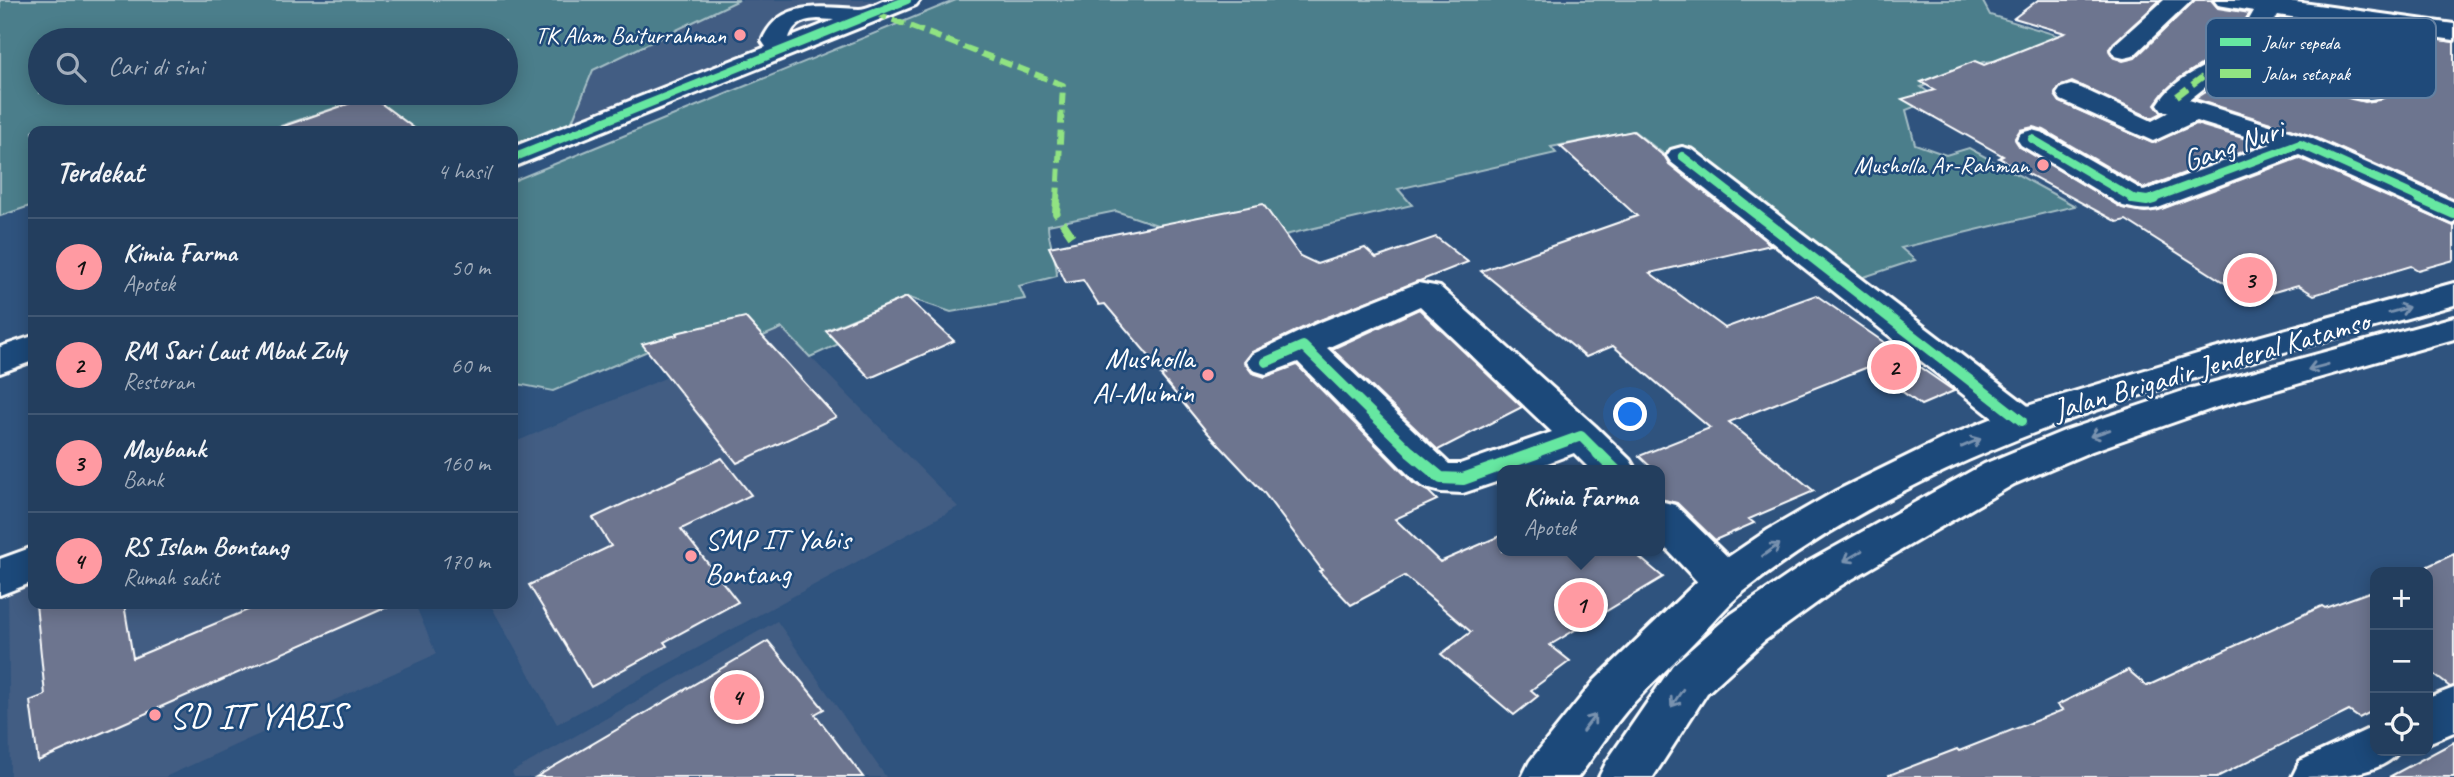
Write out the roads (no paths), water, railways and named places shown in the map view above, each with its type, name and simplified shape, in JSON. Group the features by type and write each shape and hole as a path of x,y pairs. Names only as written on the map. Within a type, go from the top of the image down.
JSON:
{"street":[{"path":"518,156 907,0"},
{"path":"2124,50 2179,0"},
{"path":"2227,0 2348,18"},
{"path":"2263,18 2270,7"},
{"path":"2436,30 2454,32"},
{"path":"2071,94 2152,132 2181,103 2198,79 2206,74"},
{"path":"2181,103 2300,144"},
{"name":"Gang Nuri","path":"2032,139 2134,199 2147,201 2300,144 2454,214"},
{"path":"1682,156 2022,421"},
{"path":"1266,362 1329,331 1418,294 1428,294 1610,465"},
{"name":"Jalan Brigadir Jenderal Katamso","path":"1548,777 1611,695 1725,582 1783,541 1849,503 2022,421 2220,359 2454,294"},
{"name":"Jalan Brigadir Jenderal Katamso","path":"1625,777 1690,679 1747,628 1824,574 1998,474 2078,441 2203,398 2454,328"},
{"path":"1303,346 1430,471 1441,478 1463,479 1497,467"},
{"path":"0,361 28,349"},
{"path":"1501,465 1581,436"},
{"path":"1905,475 1942,507"},
{"path":"1849,503 1888,535"},
{"path":"1665,521 1725,582"},
{"path":"0,578 28,565"},
{"path":"2433,719 2454,708"},
{"path":"2318,777 2370,751"}],"place":[{"name":"TK Alam Baiturrahman","path":"740,35"},
{"name":"Musholla Ar-Rahman","path":"2043,165"},
{"name":"Maybank","path":"2250,280"},
{"name":"RM Sari Laut Mbak Zuly","path":"1894,367"},
{"name":"Musholla Al-Mu'min","path":"1208,375"},
{"name":"SMP IT Yabis Bontang","path":"691,556"},
{"name":"Kimia Farma","path":"1581,605"},
{"name":"RS Islam Bontang","path":"737,697"},
{"name":"SD IT YABIS","path":"155,715"}]}
